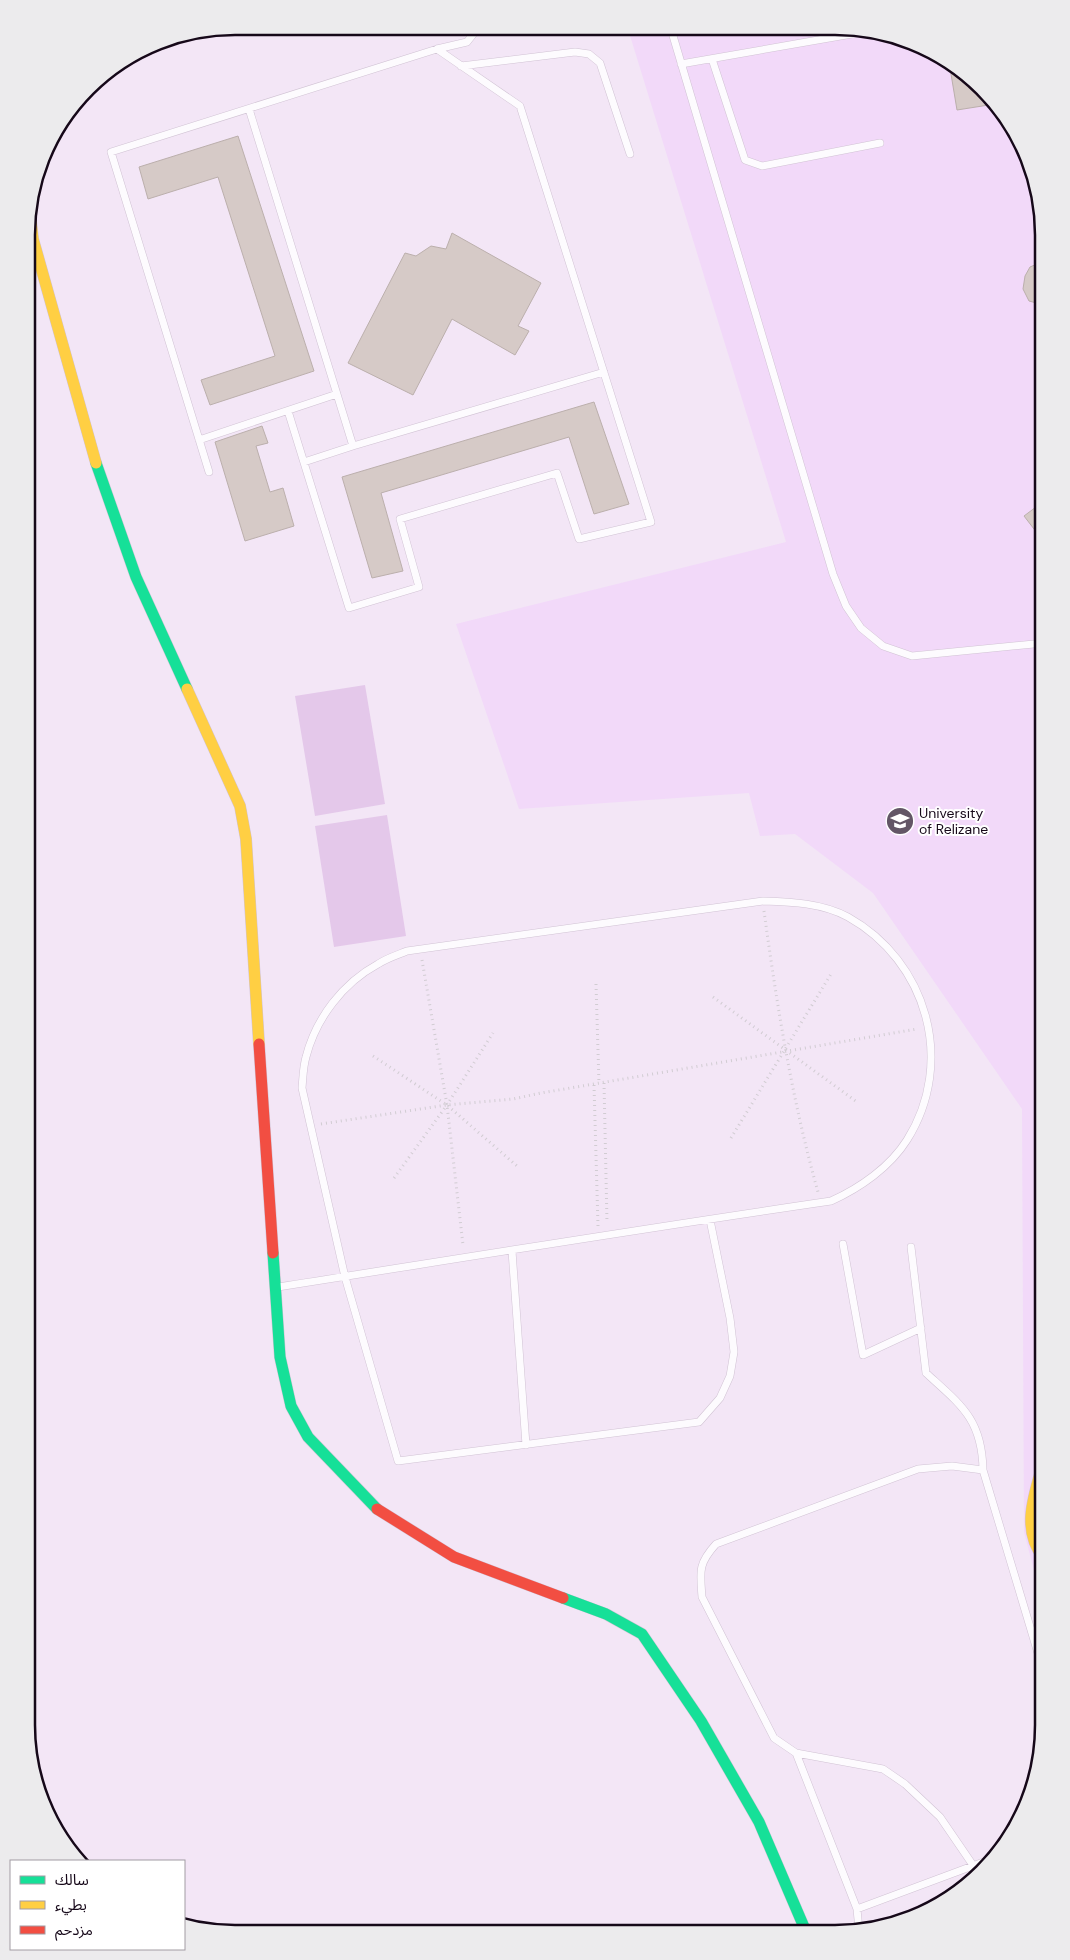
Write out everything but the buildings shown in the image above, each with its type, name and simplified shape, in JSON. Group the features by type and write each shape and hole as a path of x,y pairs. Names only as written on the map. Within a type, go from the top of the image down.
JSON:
{"street":[{"path":"35,246 98,471 136,577 240,806 246,839 280,1357 291,1406 308,1437 376,1510 454,1557 606,1614 642,1634 701,1721 759,1822 803,1925"},
{"path":"1035,1492 1030,1521 1032,1540 1035,1546"}],"lane":[{"path":"209,472 111,152 437,49 468,42 473,35"},
{"path":"673,35 830,564 846,606 861,628 883,646 912,656 1035,644"},
{"path":"681,64 847,35"},
{"path":"288,410 350,608 419,587 400,519 557,473 580,539 651,522 520,106 437,49"},
{"path":"461,66 575,52 589,54 600,63 630,154"},
{"path":"712,59 745,160 762,166 880,143"},
{"path":"249,109 353,446"},
{"path":"304,462 604,372"},
{"path":"199,440 337,394"},
{"path":"276,1288 345,1277 464,1258 512,1251 598,1237 710,1220 820,1202 831,1201 842,1196 878,1172 907,1140 925,1100 932,1058 927,1015 910,975 882,941 847,917 806,903 763,901 407,951 379,963 353,980 332,1003 316,1029 306,1057 302,1088 345,1277 398,1461 699,1422 706,1417 720,1398 727,1383 734,1352 730,1318 710,1220"},
{"path":"843,1244 863,1355 921,1328"},
{"path":"911,1247 926,1373 965,1409 982,1449 983,1470 1035,1643"},
{"path":"512,1251 526,1444"},
{"path":"973,1866 940,1817 905,1784 883,1769 796,1753 774,1738 702,1597 700,1575 703,1558 716,1544 918,1469 952,1466 983,1470"},
{"path":"796,1753 857,1909 858,1923"},
{"path":"857,1909 978,1864"}],"path":[{"path":"763,901 784,1050 805,1147 820,1202"},
{"path":"420,949 447,1105 464,1258"},
{"path":"731,1138 831,974"},
{"path":"596,984 607,1236"},
{"path":"713,997 857,1102"},
{"path":"310,1126 447,1105 513,1099 784,1050 928,1027"},
{"path":"394,1178 447,1105 493,1033"},
{"path":"373,1056 447,1105 518,1166"},
{"path":"594,1085 598,1237"}],"shaded area":[{"name":"University of Relizane","path":"630,35 848,35 887,42 912,50 957,76 994,113 1020,158 1028,183 1035,222 1035,1574 1024,1532 1022,1109 873,893 795,834 760,836 749,793 519,809 456,624 786,542"},
{"path":"365,685 385,804 315,816 295,696"},
{"path":"387,815 406,936 334,947 315,826"}],"traffic: fast":[{"path":"96,463 136,577 187,689"},
{"path":"273,1253 280,1357 291,1406 308,1437 377,1509"},
{"path":"563,1598 606,1614 642,1634 701,1721 759,1822 803,1925"}],"traffic: slow":[{"path":"35,246 96,463"},
{"path":"187,689 240,806 246,839 259,1044"},
{"path":"1035,1492 1031,1512 1032,1535 1035,1543"}],"traffic: jam":[{"path":"259,1044 273,1253"},
{"path":"377,1509 454,1557 563,1598"}],"place":[{"name":"University of Relizane","path":"900,821"}]}
